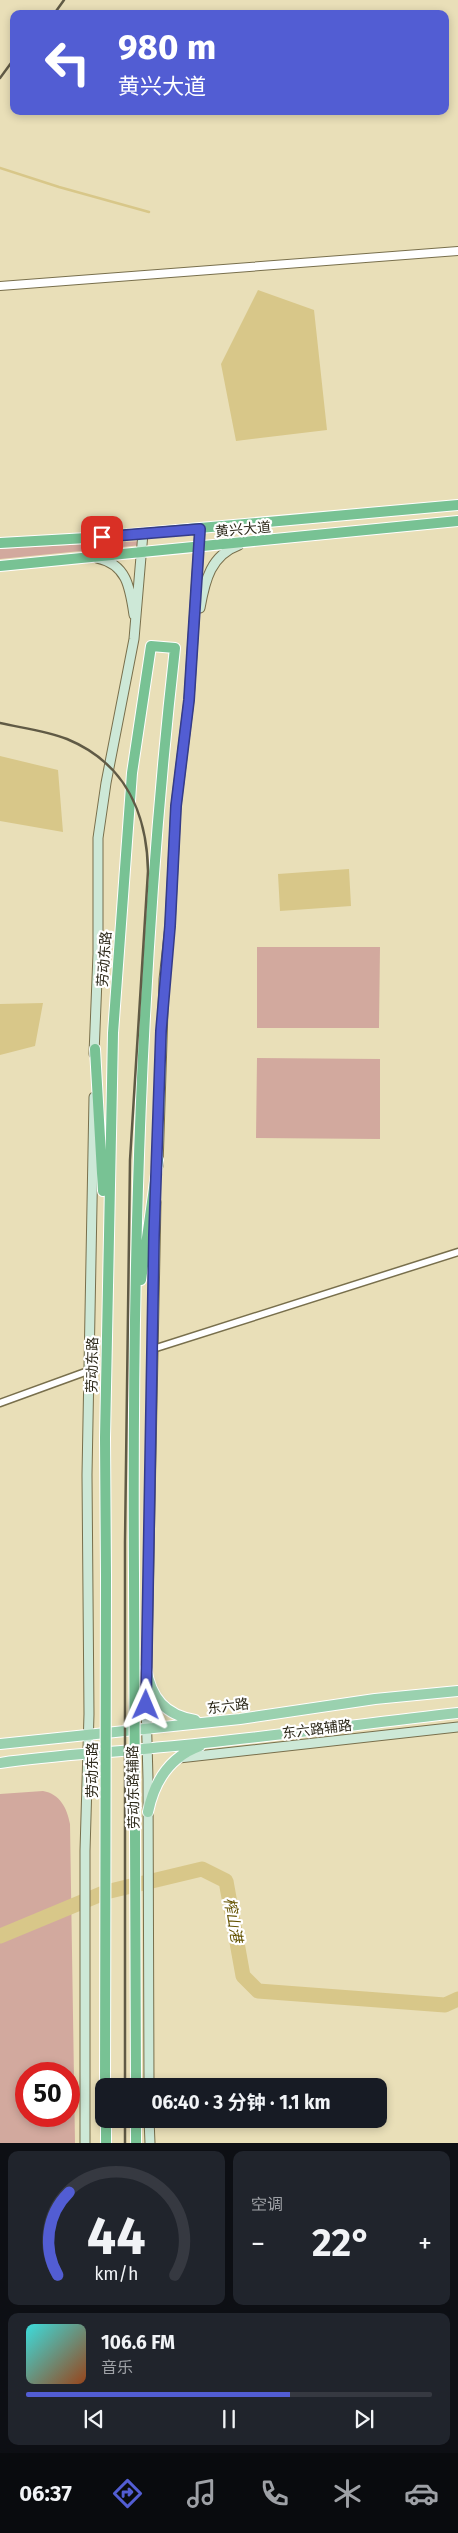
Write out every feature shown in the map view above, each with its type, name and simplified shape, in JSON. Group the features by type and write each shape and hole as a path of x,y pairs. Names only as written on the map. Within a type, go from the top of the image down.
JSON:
{"highway":[{"name":"黄兴大道","path":"0,543 200,529 458,505"},
{"name":"黄兴大道","path":"0,566 142,554 458,521"},
{"name":"劳动东路","path":"105,2078 106,1576 104,1438 111,1093 116,969 132,773 151,646 175,648 158,813 143,1042 137,1177 133,1376"},
{"path":"94,1049 107,1295"},
{"path":"136,2078 133,1376 144,1247 158,1160"},
{"path":"106,2128 106,2143"},
{"path":"136,2128 136,2143"}],"main road":[{"name":"劳动东路辅路","path":"149,2078 146,1668 158,1160 164,988 170,926 176,806 191,672 200,529"},
{"path":"85,2143 88,1370 94,1049 98,963 98,838 106,783 134,639 143,533"},
{"path":"191,672 204,587 210,570 223,552 244,543"},
{"path":"97,558 114,564 126,578 134,616 134,639"},
{"path":"146,1668 152,1690 162,1706 182,1717 208,1722"},
{"name":"东六路","path":"0,1744 88,1733 208,1722 458,1690"},
{"path":"0,1763 209,1742 458,1713"},
{"name":"东六路辅路","path":"179,1758 458,1726"},
{"path":"148,1812 158,1779 179,1758 195,1747 209,1742"},
{"path":"149,2128 150,2143"}],"street":[{"path":"0,286 458,251"},
{"path":"153,1350 458,1252"},
{"path":"0,1403 88,1370"}],"shaded area":[{"path":"258,290 314,310 327,430 236,441 221,364"},
{"path":"142,541 142,545 0,559 0,549"},
{"path":"0,756 58,770 63,832 0,821"},
{"path":"349,869 351,906 280,911 278,874"},
{"path":"257,947 380,947 379,1028 257,1028"},
{"path":"43,1003 35,1046 0,1055 0,1004"},
{"path":"257,1058 380,1059 380,1139 256,1138"},
{"path":"43,1791 54,1795 62,1803 70,1824 74,2062 15,2062 15,2127 75,2127 75,2143 0,2143 0,1794"}],"waterway":[{"path":"0,168 59,187 149,212"},
{"name":"榨山港","path":"0,1936 106,1892 202,1869 226,1881 243,1976 258,1991 445,2005 458,1999"}],"railway":[{"path":"57,10 64,0"},
{"path":"0,78 10,64"},
{"path":"0,723 59,736 87,749 104,762 118,776 129,792 143,829 147,850 148,871 130,1160 125,1542 125,2078"},
{"path":"125,2128 125,2143"}],"route":[{"path":"102,537 200,529 189,700 176,806 175,858 161,1031 154,1235 146,1705"}]}
